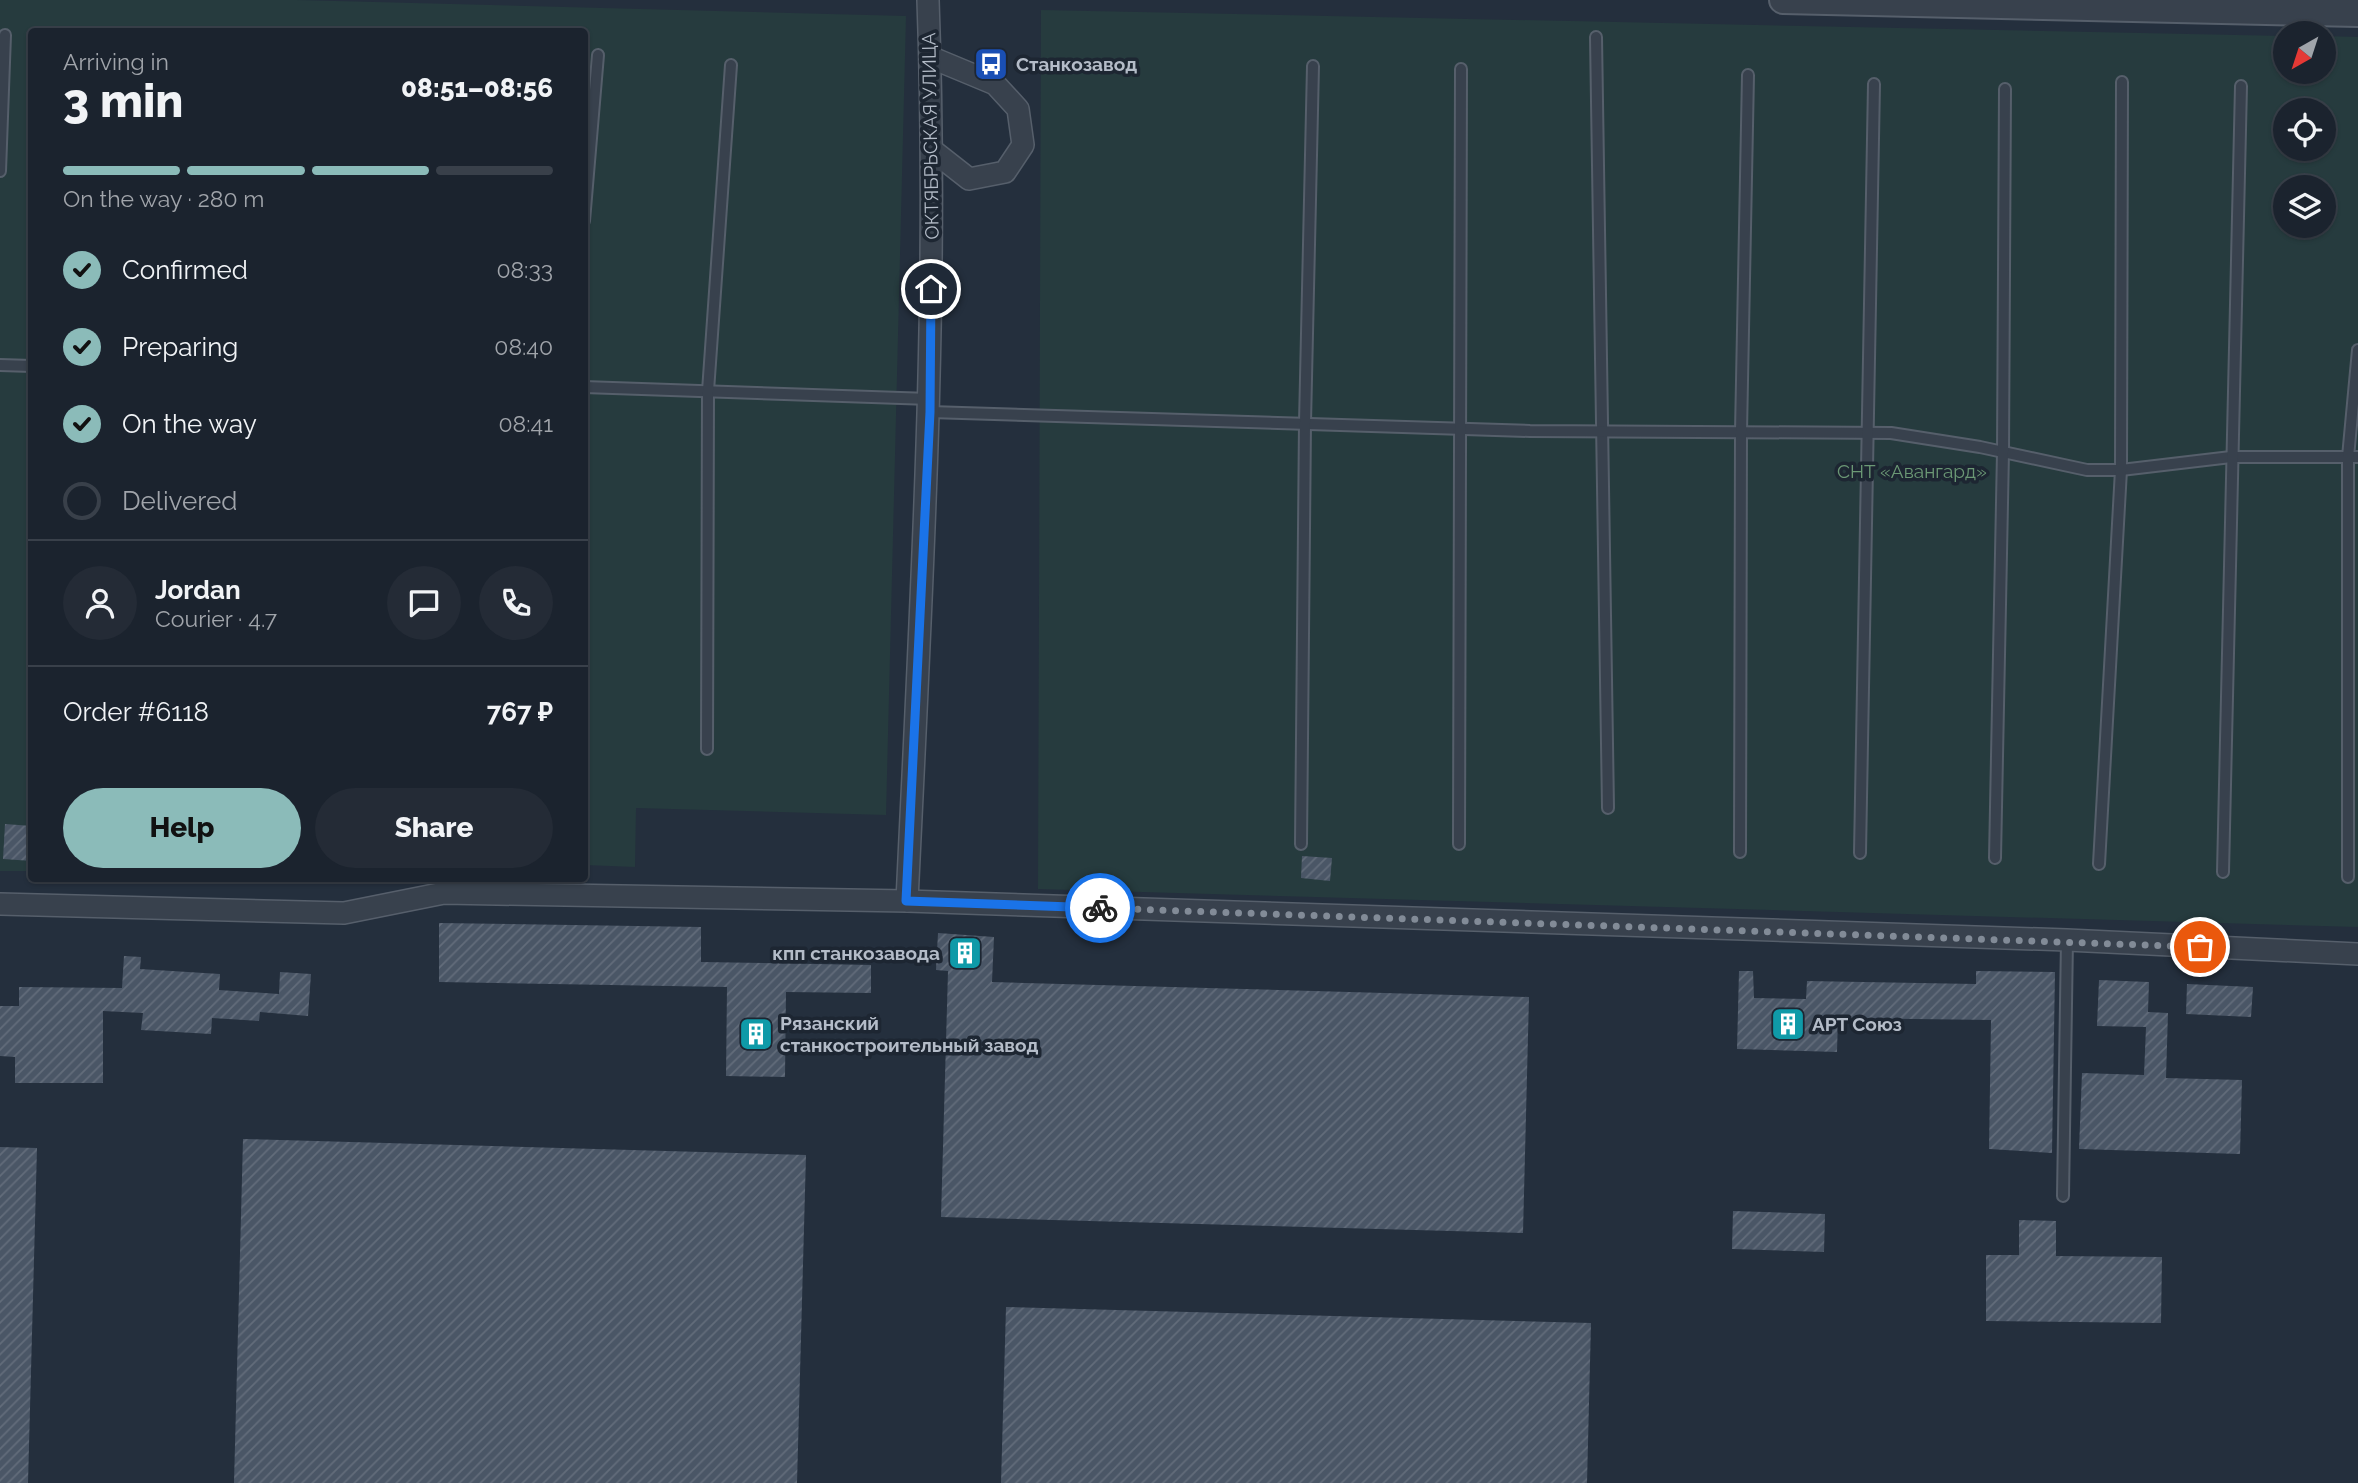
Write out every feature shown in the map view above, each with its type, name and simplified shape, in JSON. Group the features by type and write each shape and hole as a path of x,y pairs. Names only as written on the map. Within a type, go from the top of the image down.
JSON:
{"street":[{"name":"ОКТЯБРЬСКАЯ УЛИЦА","path":"906,901 930,406 932,150 928,0"},
{"path":"1783,0 2358,13"},
{"path":"930,57 995,84 1018,109 1023,145 1005,172 970,179 932,150"},
{"path":"0,904 344,913 444,893 906,901 2067,940 2358,954"}],"lane":[{"path":"0,171 5,35"},
{"path":"1595,37 1608,808"},
{"path":"588,174 598,55"},
{"path":"707,749 708,391 732,65"},
{"path":"1301,844 1304,423 1313,66"},
{"path":"1459,844 1461,69"},
{"path":"1740,852 1741,432 1748,75"},
{"path":"2099,864 2121,470 2122,82"},
{"path":"1860,853 1874,83"},
{"path":"2223,872 2241,86"},
{"path":"1995,858 2003,452 2005,89"},
{"path":"2348,877 2353,457 2358,350"},
{"path":"0,365 28,366"},
{"path":"588,387 708,391 930,406 1304,423 1601,431 1891,433 2003,452 2087,470 2121,470 2231,457 2353,457"},
{"path":"2063,1196 2067,940"}],"green space":[{"path":"0,0 297,0 906,16 886,815 636,808 635,867 588,865 588,28 28,28 28,871 0,871"},
{"name":"СНТ «Авангард»","path":"1041,10 2273,36 2273,84 2336,84 2336,36 2358,37 2358,927 1038,889"}],"building":[{"path":"5,824 28,826 28,861 3,859"},
{"path":"1302,856 1332,858 1330,881 1301,878"},
{"name":"Рязанский станкостроительный завод","path":"439,923 701,927 701,962 871,965 871,993 786,992 785,1077 726,1076 727,987 439,982"},
{"path":"938,933 994,937 992,982 1529,997 1523,1233 941,1217 948,971 936,970"},
{"path":"124,956 141,957 140,969 220,974 219,990 279,994 280,972 311,974 308,1016 260,1012 259,1021 212,1018 211,1034 141,1030 143,1013 103,1011 103,1083 15,1083 15,1057 0,1056 0,1006 19,1006 19,987 122,988"},
{"path":"1739,971 1753,971 1754,998 1806,999 1807,981 1976,984 1976,971 2055,972 2052,1153 1989,1149 1991,1020 1838,1018 1837,1052 1737,1049"},
{"path":"2099,980 2149,982 2148,1012 2168,1013 2166,1078 2242,1080 2240,1154 2079,1149 2082,1073 2144,1075 2146,1027 2097,1026"},
{"path":"2187,984 2253,987 2251,1017 2186,1014"},
{"path":"243,1139 806,1155 797,1483 234,1483"},
{"path":"0,1147 37,1148 28,1483 0,1483"},
{"path":"1733,1211 1825,1214 1824,1252 1732,1249"},
{"path":"2019,1220 2056,1221 2056,1256 2162,1257 2161,1323 1986,1321 1986,1255 2019,1255"},
{"path":"1006,1307 1591,1323 1587,1483 1001,1483"}],"way so far":[{"path":"1100,908 2040,939 2200,947"}],"place":[{"name":"Станкозавод","path":"991,64"},
{"name":"кпп станкозавода","path":"965,953"},
{"name":"АРТ Союз","path":"1788,1024"},
{"name":"Рязанский станкостроительный завод","path":"756,1034"}],"route":[{"path":"931,289 930,412 906,901 1100,908"}]}
